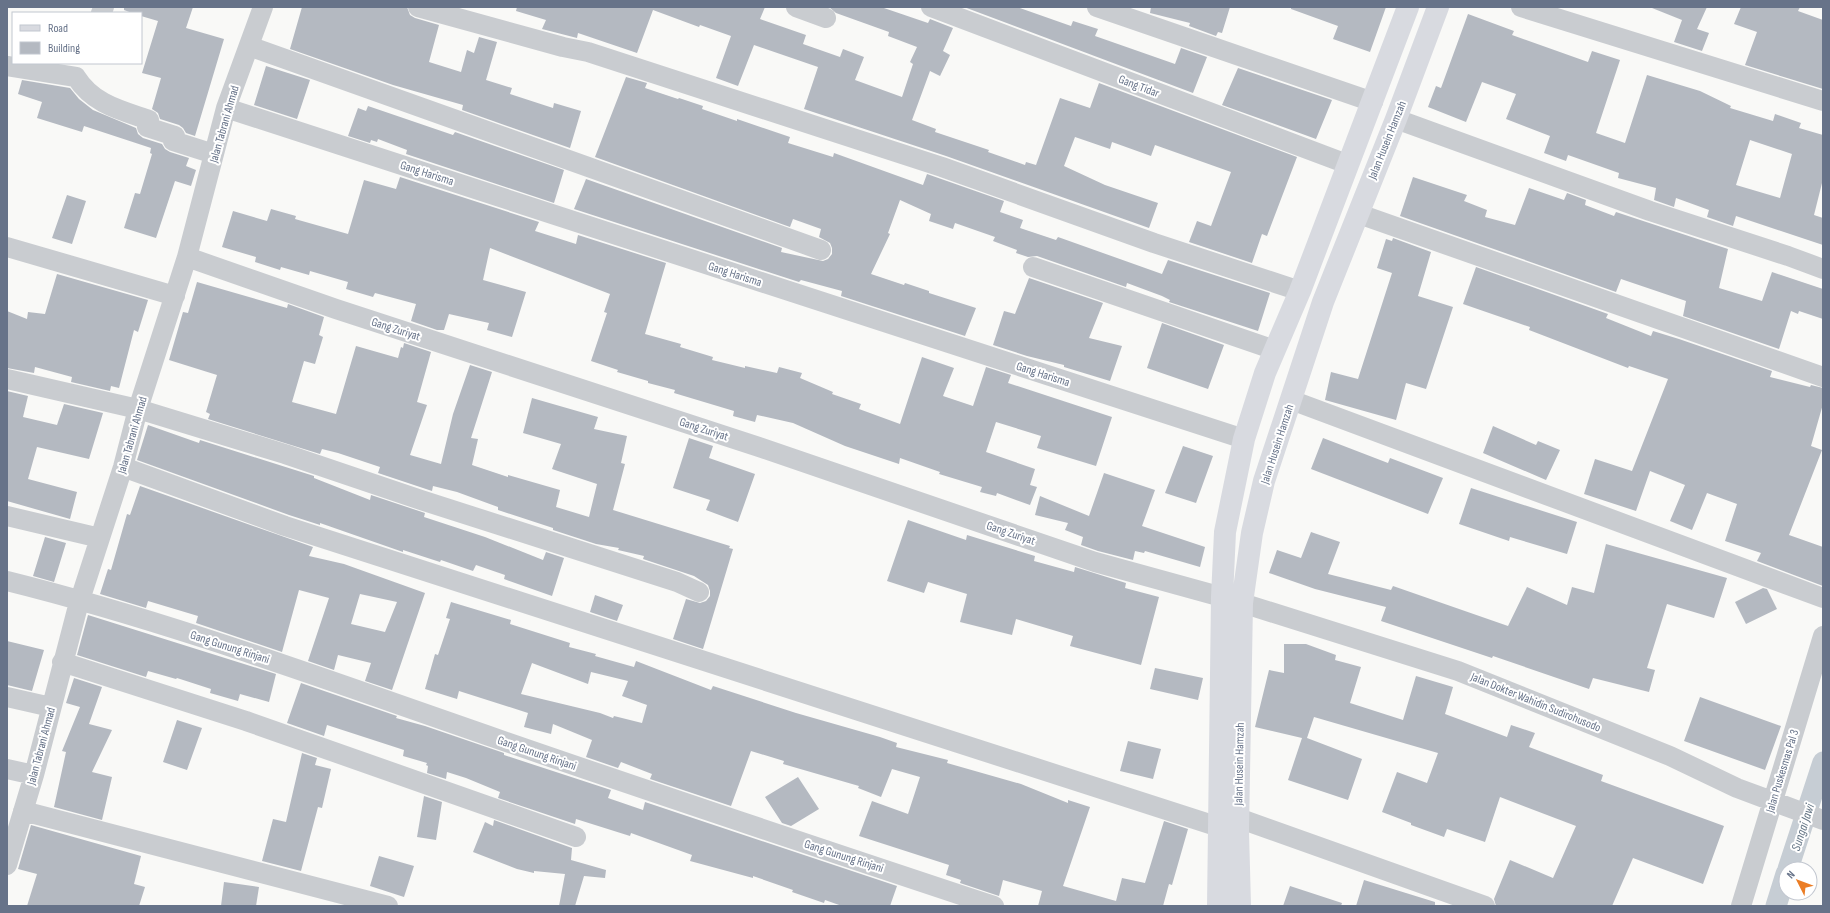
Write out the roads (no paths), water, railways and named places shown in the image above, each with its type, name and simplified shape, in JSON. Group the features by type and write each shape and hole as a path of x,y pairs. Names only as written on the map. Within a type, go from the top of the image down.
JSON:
{"street":[{"name":"Jalan Tabrani Ahmad","path":"7,865 34,775 62,662 80,599 123,468 138,409 187,257 226,108 263,7"},
{"path":"418,7 618,61 942,167 1154,243 1300,291"},
{"path":"796,7 826,18"},
{"name":"Gang Tidar","path":"931,7 1348,164"},
{"path":"1096,7 1373,102"},
{"name":"Jalan Husein Hamzah","path":"1240,906 1232,600 1225,532 1244,439 1265,373 1300,291 1408,7"},
{"name":"Jalan Husein Hamzah","path":"1218,906 1219,827 1232,600 1252,533 1264,480 1323,302 1359,214 1372,176 1396,119 1438,7"},
{"path":"1521,7 1823,102"},
{"path":"249,46 821,250"},
{"path":"7,66 79,70 82,88 102,103 149,120 147,128 175,136 173,141 214,154"},
{"name":"Gang Harisma","path":"226,108 1244,439"},
{"path":"1396,119 1650,212 1788,256 1823,269"},
{"path":"1359,214 1823,377"},
{"path":"7,247 175,296"},
{"name":"Gang Zuriyat","path":"187,257 336,310 758,447 1095,562 1232,600"},
{"path":"1033,267 1275,350"},
{"path":"7,379 138,409 285,454 428,503 677,582 699,592"},
{"path":"1291,400 1823,598"},
{"path":"123,468 285,526 1219,827"},
{"path":"7,516 100,538"},
{"name":"Gang Gunung Rinjani","path":"7,581 80,599 245,652 650,792 994,906"},
{"name":"Jalan Dokter Wahidin Sudirohusodo","path":"1232,600 1458,671 1670,756 1737,788 1823,820"},
{"name":"Jalan Puskesmas Pal 3","path":"1741,906 1823,636"},
{"path":"62,662 275,731 576,837"},
{"path":"7,697 51,707"},
{"path":"7,769 34,775"},
{"path":"23,811 388,906"},
{"path":"1238,818 1475,904"}],"waterway":[{"name":"Sungai Jawi","path":"1791,861 1823,762"},
{"name":"Sungai Jawi","path":"1776,906 1778,900"}]}
